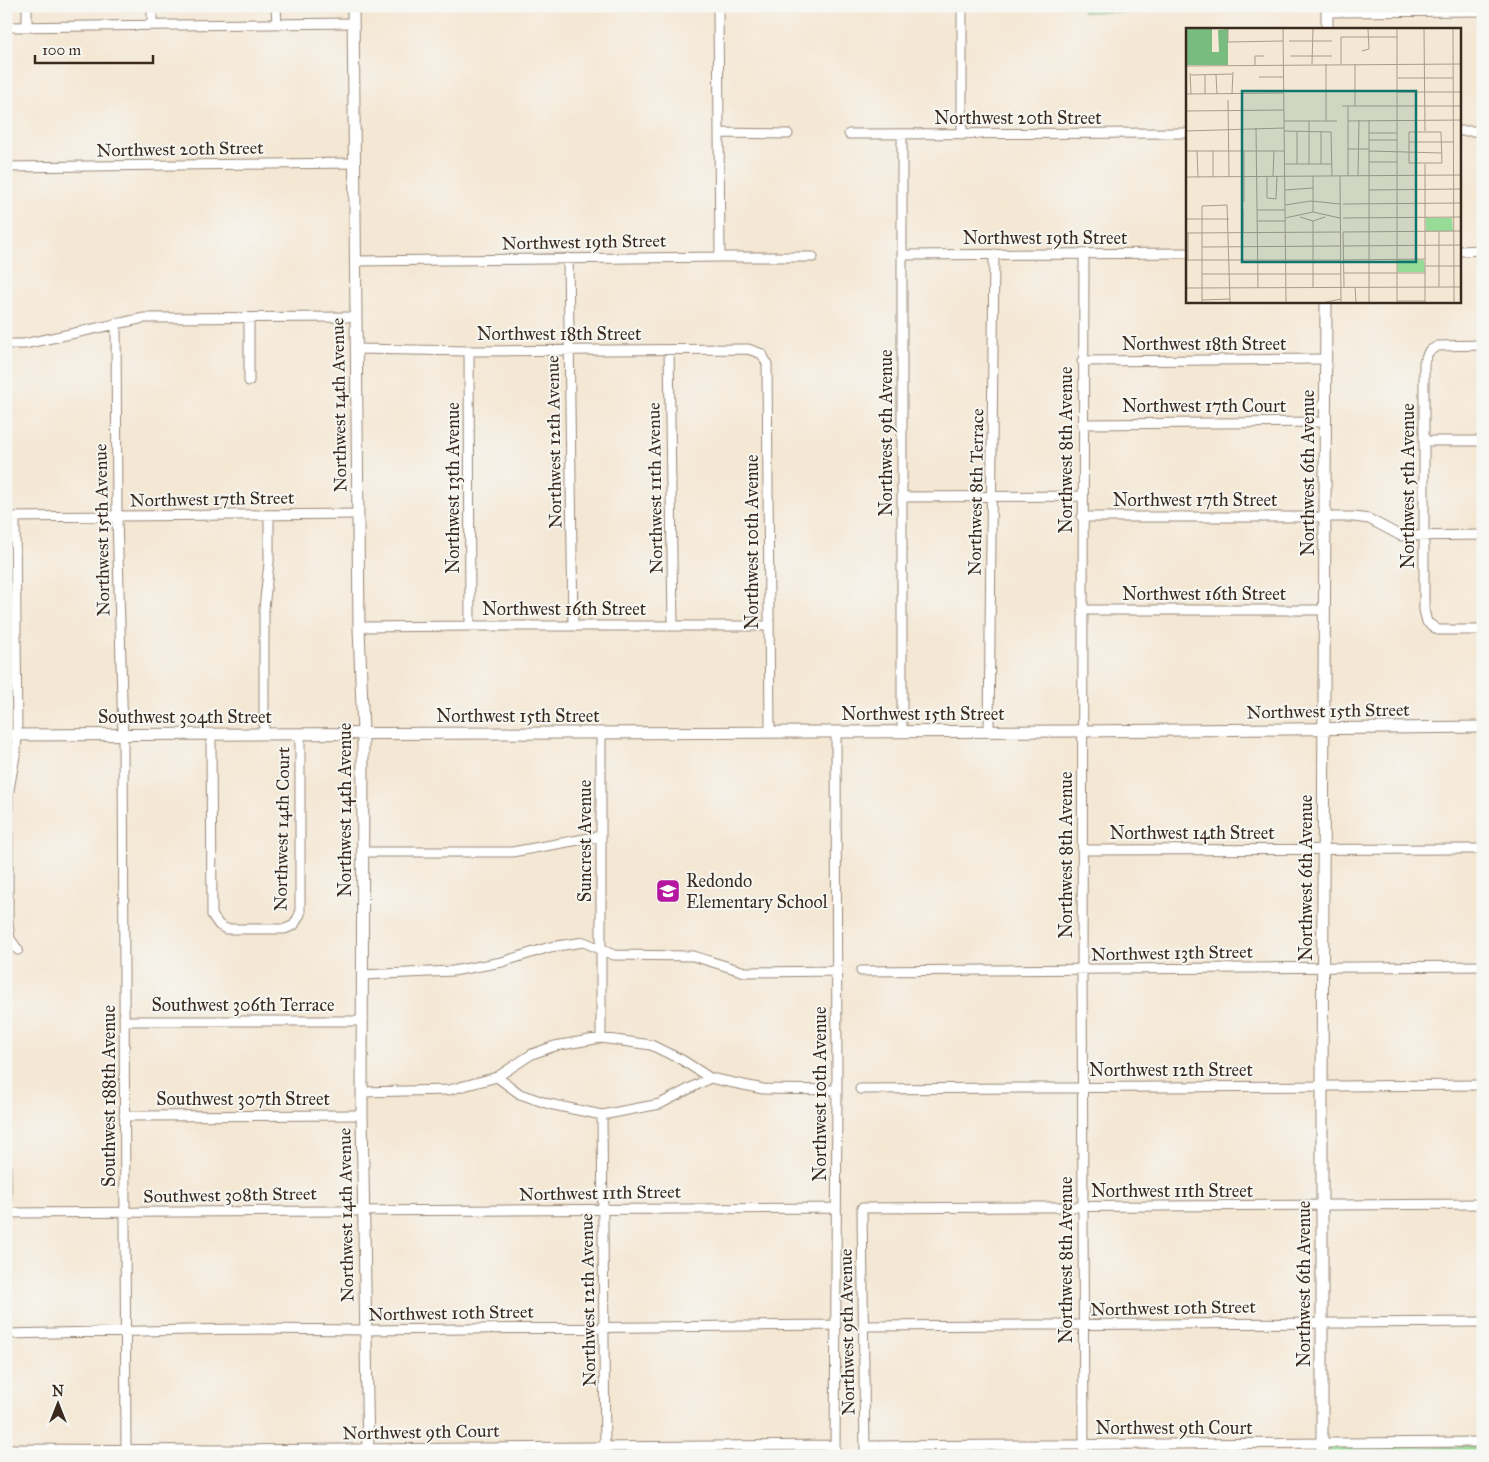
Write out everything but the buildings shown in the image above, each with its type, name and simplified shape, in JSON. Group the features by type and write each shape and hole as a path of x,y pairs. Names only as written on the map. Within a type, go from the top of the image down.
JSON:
{"street":[{"path":"27,6 27,26"},
{"path":"152,6 152,25"},
{"path":"276,6 277,24"},
{"name":"Northwest 14th Avenue","path":"353,6 359,628 363,733 364,852 362,1115 368,1452"},
{"path":"718,6 720,257"},
{"path":"962,6 962,135"},
{"path":"1327,28 1327,9 1483,11"},
{"path":"6,27 354,23"},
{"path":"1462,131 1483,131"},
{"path":"719,133 788,134"},
{"name":"Northwest 20th Street","path":"849,134 1186,133"},
{"name":"Northwest 9th Avenue","path":"902,135 902,731"},
{"name":"Northwest 20th Street","path":"6,167 355,163"},
{"path":"1462,251 1483,250"},
{"name":"Northwest 19th Street","path":"902,255 1186,253"},
{"name":"Northwest 8th Terrace","path":"989,731 994,254"},
{"name":"Northwest 8th Avenue","path":"1084,254 1082,361 1082,1208 1084,1456"},
{"name":"Northwest 19th Street","path":"355,261 813,257"},
{"name":"Northwest 12th Avenue","path":"568,258 572,626"},
{"name":"Northwest 6th Avenue","path":"1322,1456 1326,302"},
{"path":"6,344 24,344 144,318 356,317"},
{"path":"249,318 249,381"},
{"name":"Northwest 15th Avenue","path":"116,323 117,516 123,736"},
{"name":"Northwest 5th Avenue","path":"1483,345 1438,346 1429,351 1424,362 1424,610 1427,622 1438,630 1483,630"},
{"name":"Northwest 18th Street","path":"356,349 469,351 748,349 762,354"},
{"name":"Northwest 11th Avenue","path":"670,350 672,626"},
{"name":"Northwest 13th Avenue","path":"469,351 470,626"},
{"name":"Northwest 10th Avenue","path":"762,354 767,364 770,731"},
{"name":"Northwest 18th Street","path":"1082,361 1325,359"},
{"name":"Northwest 17th Court","path":"1082,424 1325,422"},
{"path":"1425,441 1483,441"},
{"path":"903,497 1082,496"},
{"name":"Northwest 17th Street","path":"11,517 358,514"},
{"path":"264,734 264,608 270,563 270,515"},
{"path":"11,517 11,735 16,750 8,795 8,924 10,939 18,950"},
{"name":"Northwest 17th Street","path":"1082,517 1354,517 1369,519 1401,536 1483,536"},
{"name":"Northwest 16th Street","path":"1082,610 1325,610"},
{"name":"Northwest 16th Street","path":"359,628 769,626"},
{"name":"Northwest 15th Street","path":"363,733 1083,731 1483,727"},
{"name":"Northwest 10th Avenue","path":"836,732 836,1456"},
{"name":"Southwest 304th Street","path":"11,735 123,736 363,733"},
{"name":"Suncrest Avenue","path":"601,733 602,949"},
{"name":"Northwest 14th Court","path":"211,735 212,915 219,925 226,929 285,929 294,925 300,914 300,734"},
{"name":"Southwest 188th Avenue","path":"123,736 126,1453"},
{"path":"364,852 512,852 601,836"},
{"name":"Northwest 14th Street","path":"1082,850 1483,849"},
{"path":"362,975 453,971 502,962 550,947 584,942 614,955 692,956 745,972 836,971"},
{"path":"601,1038 602,949"},
{"name":"Northwest 13th Street","path":"861,972 1483,966"},
{"name":"Southwest 306th Terrace","path":"124,1021 362,1021"},
{"path":"362,1092 449,1090 497,1077 532,1054 555,1046 601,1038 651,1045 682,1060 710,1078 763,1089 837,1090"},
{"path":"497,1077 520,1094 548,1104 602,1115 660,1104 710,1078"},
{"name":"Northwest 12th Street","path":"860,1089 1082,1086 1483,1085"},
{"name":"Southwest 307th Street","path":"124,1116 362,1115"},
{"name":"Northwest 12th Avenue","path":"602,1115 605,1451"},
{"path":"6,1167 7,1213"},
{"name":"Northwest 11th Street","path":"862,1208 1483,1204"},
{"name":"Northwest 11th Street","path":"364,1211 836,1208"},
{"name":"Northwest 9th Avenue","path":"862,1208 865,1451"},
{"name":"Southwest 308th Street","path":"7,1213 364,1211"},
{"name":"Northwest 10th Street","path":"864,1326 1483,1322"},
{"name":"Northwest 10th Street","path":"6,1334 124,1331 836,1325"},
{"name":"Northwest 9th Court","path":"865,1451 1084,1444 1483,1442"},
{"name":"Northwest 9th Court","path":"6,1449 126,1453 605,1451 835,1446"}],"green space":[{"path":"1083,6 1145,6 1145,12 1083,12"},
{"path":"1483,1446 1483,1456 1328,1456 1328,1447"}],"place":[{"name":"Redondo Elementary School","path":"668,891"}]}
